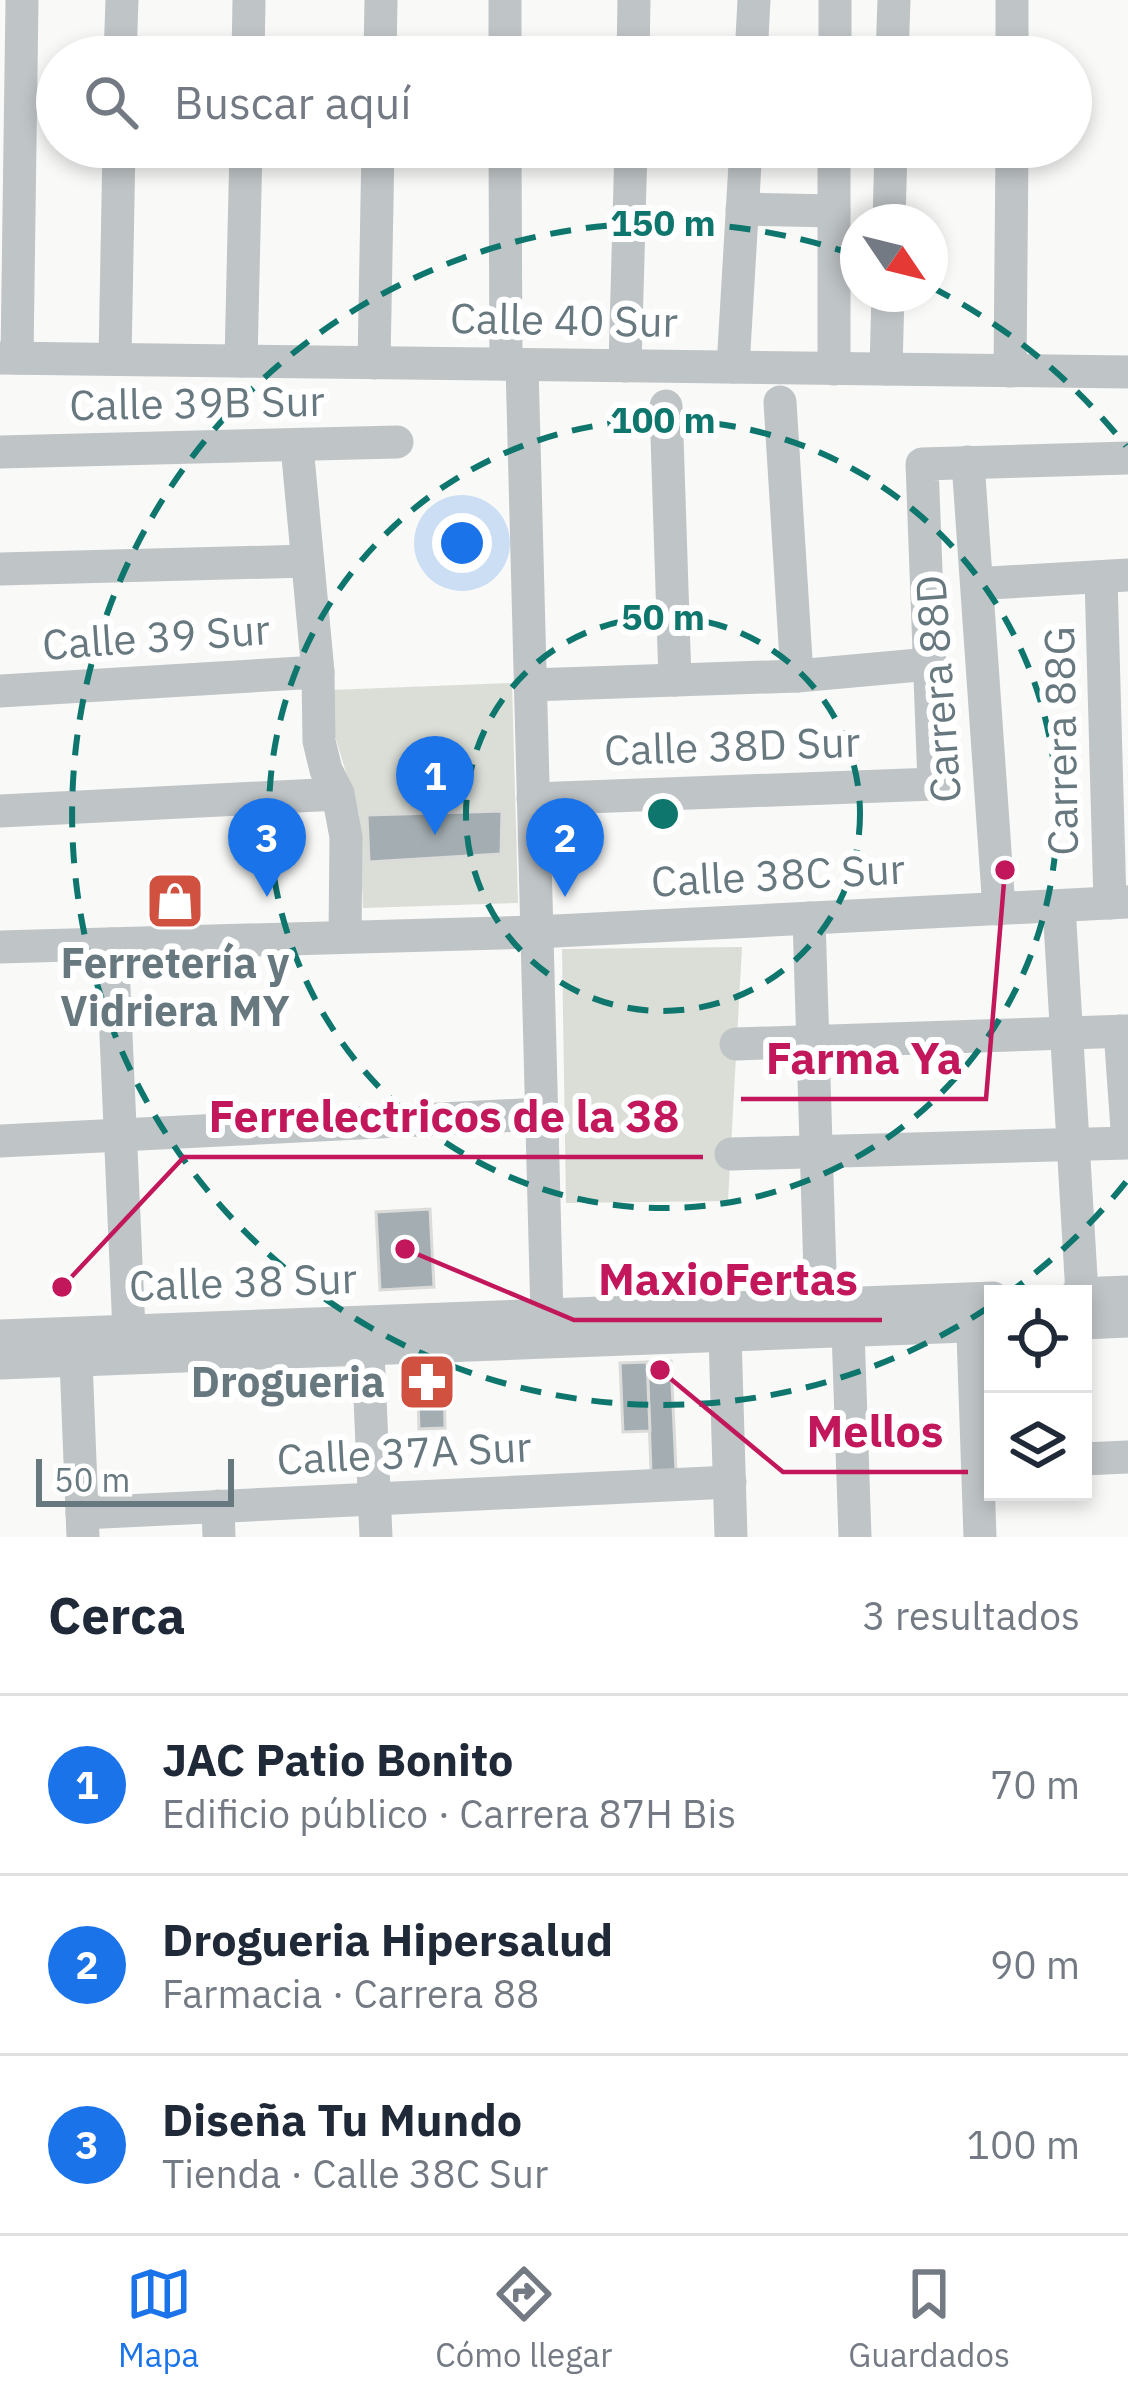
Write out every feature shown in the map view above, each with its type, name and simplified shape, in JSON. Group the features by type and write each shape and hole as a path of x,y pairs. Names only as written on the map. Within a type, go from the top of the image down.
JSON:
{"street":[{"path":"9,358 22,0"},
{"path":"121,36 122,0"},
{"path":"248,36 249,0"},
{"path":"380,36 381,0"},
{"path":"505,0 505,36"},
{"path":"633,36 634,0"},
{"path":"752,36 754,0"},
{"path":"835,0 835,36"},
{"path":"893,36 894,0"},
{"path":"1012,0 1012,36"},
{"path":"115,359 119,168"},
{"path":"242,361 246,168"},
{"path":"374,363 378,168"},
{"path":"506,168 530,685 547,1316"},
{"path":"626,366 631,168"},
{"path":"733,367 745,168"},
{"path":"833,369 834,168"},
{"path":"889,204 890,168"},
{"path":"1010,371 1012,168"},
{"path":"742,209 834,211"},
{"path":"886,369 888,312"},
{"name":"Calle 40 Sur","path":"9,358 1128,372"},
{"path":"781,402 797,676"},
{"path":"666,406 675,680"},
{"name":"Calle 39B Sur","path":"0,452 397,442"},
{"path":"297,446 318,672 319,741 338,794 346,837 345,936"},
{"path":"968,463 1128,458"},
{"name":"Carrera 88D","path":"934,784 922,464 968,463 998,909"},
{"path":"0,569 307,561"},
{"path":"990,583 1115,576"},
{"name":"Carrera 88G","path":"1115,576 1119,903"},
{"path":"530,685 797,676 930,664"},
{"name":"Calle 39 Sur","path":"0,691 318,672"},
{"name":"Calle 38D Sur","path":"533,799 934,784"},
{"path":"0,811 338,794"},
{"name":"Calle 38C Sur","path":"0,947 536,932 1119,903"},
{"path":"1059,906 1080,1285"},
{"path":"808,918 821,1305"},
{"path":"112,944 129,1331"},
{"path":"730,1154 1128,1143 1124,1031 736,1044"},
{"path":"0,1142 541,1114"},
{"path":"1092,1294 1128,1292"},
{"name":"Calle 38 Sur","path":"0,1363 368,1336 547,1316 821,1305 983,1312"},
{"path":"983,1312 984,1393"},
{"name":"Calle 38 Sur","path":"0,1336 129,1331 725,1335 848,1330 983,1312"},
{"path":"1092,1322 1128,1321"},
{"path":"848,1330 855,1537"},
{"path":"725,1335 731,1537"},
{"path":"368,1336 376,1537"},
{"path":"76,1360 83,1525"},
{"path":"1092,1458 1128,1456"},
{"path":"980,1537 984,1479"},
{"name":"Calle 37A Sur","path":"83,1525 218,1522 375,1499 730,1482"}],"shaded area":[{"path":"512,683 518,903 363,908 359,815 334,733 331,690"},
{"path":"742,947 728,1201 566,1203 562,949"}],"building":[{"path":"502,811 501,854 369,862 367,815"},
{"path":"430,1209 434,1287 380,1290 376,1212"},
{"path":"671,1361 676,1471 651,1472 647,1362"},
{"path":"647,1362 650,1431 623,1432 620,1363"},
{"path":"444,1371 445,1428 419,1429 417,1372"}],"place":[{"name":"JAC Patio Bonito","path":"435,835"},
{"name":"Farma Ya","path":"1005,870"},
{"name":"Diseña Tu Mundo","path":"267,897"},
{"name":"Drogueria Hipersalud","path":"565,897"},
{"name":"Ferretería y Vidriera MY","path":"175,901"},
{"name":"MaxioFertas","path":"405,1249"},
{"name":"Ferrelectricos de la 38","path":"62,1287"},
{"name":"Mellos","path":"660,1370"},
{"name":"Drogueria","path":"427,1382"}]}
